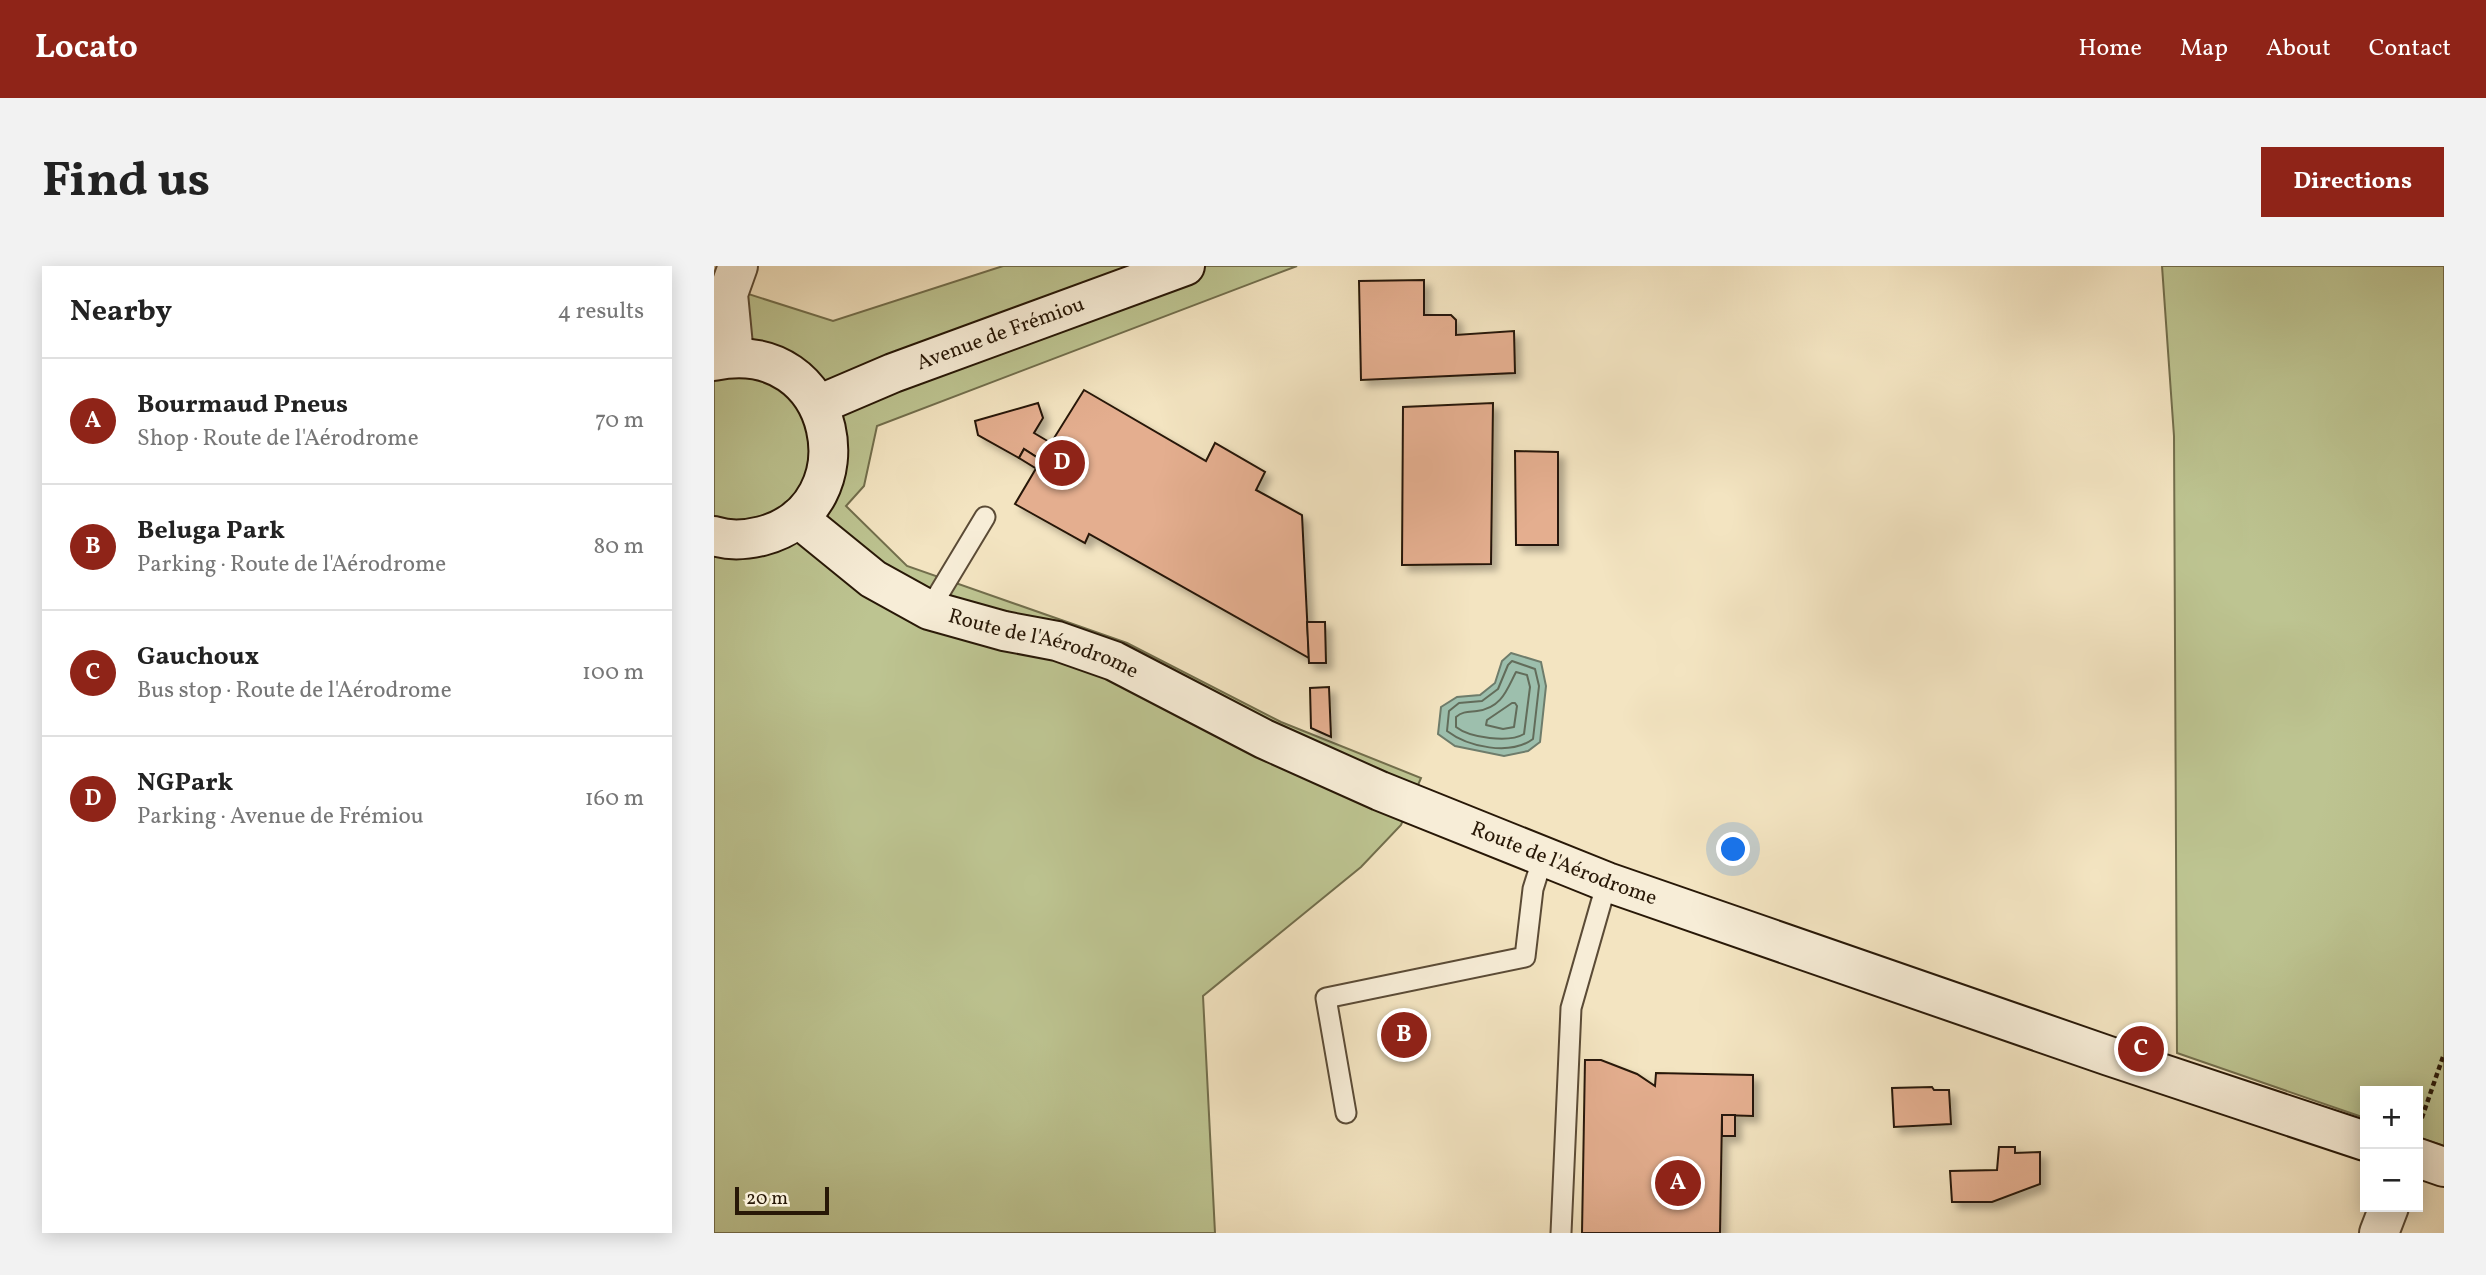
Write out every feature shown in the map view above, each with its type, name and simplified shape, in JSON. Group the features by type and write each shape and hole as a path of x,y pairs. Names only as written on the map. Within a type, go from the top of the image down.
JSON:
{"street":[{"path":"714,536 748,539 775,533 798,518 817,494 828,465 828,434 818,405 803,384 783,368 759,359 724,358 729,294 738,266"},
{"name":"Avenue de Frémiou","path":"818,405 893,373 1185,266"},
{"name":"Route de l'Aérodrome","path":"798,518 873,579 929,610 1003,631 1056,641 1114,660 1264,739 1380,791 1543,857 1607,882 2044,1034 2360,1139"},
{"path":"2423,1160 2444,1167"},
{"path":"2379,1233 2387,1212"}],"lane":[{"path":"929,610 985,517"},
{"path":"1346,1113 1326,998 1525,957 1533,888 1543,857"},
{"path":"1561,1233 1571,1008 1607,882"}],"path":[{"path":"2423,1115 2444,1054"}],"green space":[{"path":"1003,266 1297,266 877,426 864,486 846,506 907,566 1127,643 1281,722 1421,778 1401,825 1361,867 1203,996 1215,1233 714,1233 714,283 833,321"},
{"path":"2162,266 2444,266 2444,1146 2423,1139 2423,1086 2360,1086 2360,1116 2177,1053 2174,436"}],"water":[{"path":"1511,653 1541,662 1546,686 1540,742 1528,751 1504,756 1455,746 1438,734 1441,707 1457,697 1480,695 1495,683 1502,661"}],"building":[{"path":"1424,280 1424,315 1451,315 1456,320 1456,335 1514,331 1515,373 1361,380 1359,281"},
{"path":"1084,390 1206,461 1215,443 1265,472 1256,490 1302,515 1309,658 1089,534 1085,543 1015,504 1041,460 1024,449 1019,458 978,435 975,421 1038,403 1043,418 1034,433 1051,443"},
{"path":"1493,403 1491,564 1402,565 1403,407"},
{"path":"1024,449 1041,460 1037,469 1019,458"},
{"path":"1515,451 1558,452 1558,545 1516,545"},
{"path":"1307,622 1325,622 1326,663 1309,663"},
{"path":"1329,687 1331,737 1311,728 1310,688"},
{"path":"1585,1060 1601,1060 1637,1074 1655,1086 1656,1073 1753,1075 1753,1116 1722,1115 1720,1233 1582,1233"},
{"path":"1932,1087 1934,1090 1949,1090 1951,1124 1894,1127 1892,1088"},
{"path":"1722,1115 1735,1115 1735,1136 1722,1136"},
{"path":"1999,1147 2015,1147 2015,1153 2040,1152 2040,1184 1992,1202 1952,1202 1950,1171 1997,1170"}],"place":[{"name":"NGPark","path":"1062,463"},
{"name":"Beluga Park","path":"1404,1035"},
{"name":"Gauchoux","path":"2141,1049"},
{"name":"Bourmaud Pneus","path":"1678,1183"}]}
